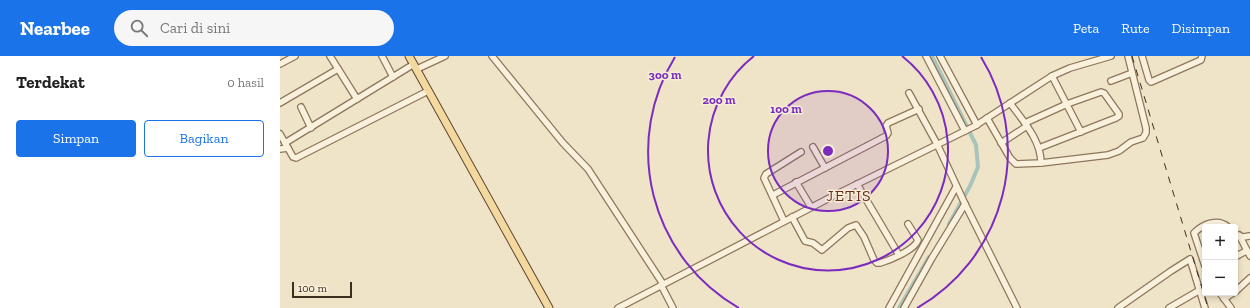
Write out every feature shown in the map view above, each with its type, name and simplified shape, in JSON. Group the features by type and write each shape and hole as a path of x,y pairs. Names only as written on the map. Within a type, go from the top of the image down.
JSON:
{"main road":[{"path":"408,56 549,308"}],"street":[{"path":"280,64 295,56"},
{"path":"330,56 357,99"},
{"path":"382,56 393,77"},
{"path":"280,149 393,77 445,56"},
{"path":"492,56 562,143 588,169 662,285 673,308"},
{"path":"926,56 965,131"},
{"path":"940,56 976,125"},
{"path":"618,308 811,207 965,131 1052,76 1070,68 1111,56"},
{"path":"987,118 1010,158 1016,164 1041,163 1108,155 1119,151 1131,142 1144,136 1146,133 1128,56"},
{"path":"1142,56 1149,80 1151,82 1201,60 1202,56"},
{"path":"280,103 338,69"},
{"path":"1111,81 1132,73"},
{"path":"1052,76 1081,132"},
{"path":"280,134 293,157 297,158 428,91"},
{"path":"1001,143 1026,125 1067,104 1101,92 1104,93 1119,114 1118,118 1039,148"},
{"path":"909,93 937,144 964,203 1017,308"},
{"path":"1010,103 1026,125 1039,148 1041,163"},
{"path":"301,107 311,128"},
{"path":"773,195 886,136 888,133 886,126 888,123 919,109"},
{"path":"813,147 825,168"},
{"path":"784,221 764,176 801,152"},
{"path":"796,182 811,207"},
{"path":"857,184 899,255"},
{"path":"889,308 958,189"},
{"path":"904,308 964,203"},
{"path":"792,217 805,241 813,243 821,250 854,224 864,237 875,262 877,263 883,263 912,248 918,240"},
{"path":"1212,224 1216,222 1224,224"},
{"path":"908,224 918,240 926,242"},
{"path":"1202,228 1194,233 1202,249"},
{"path":"1238,236 1243,237 1250,236"},
{"path":"1238,238 1248,253 1238,256"},
{"path":"1121,307 1190,259 1205,308"},
{"path":"1238,288 1250,278"},
{"path":"1169,308 1200,290"},
{"path":"1222,296 1230,308"},
{"path":"1224,299 1228,296"}],"waterway":[{"path":"932,56 976,145 978,167 970,186 949,224"},
{"path":"899,308 929,257"}],"railway":[{"path":"1132,56 1208,308"}],"district":[{"name":"JETIS","path":"849,195"}]}
